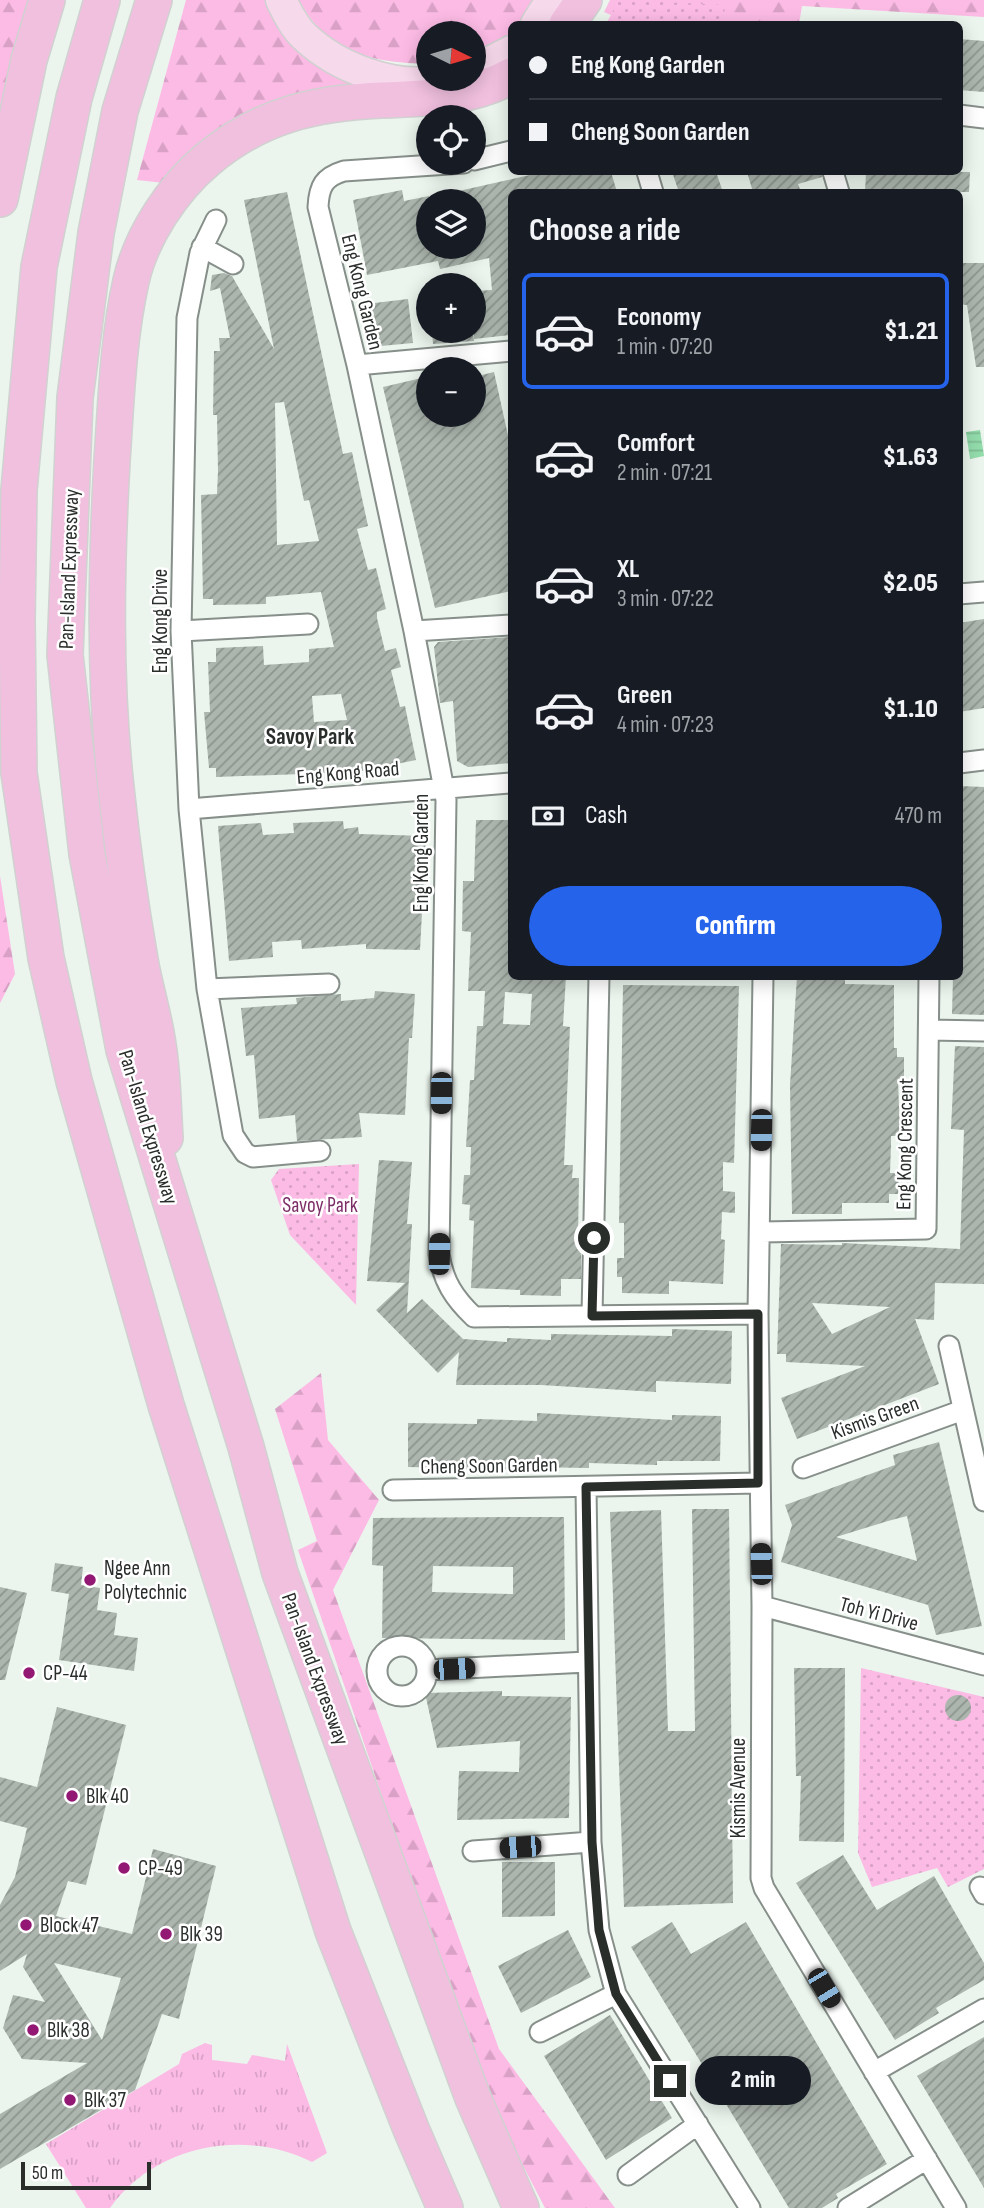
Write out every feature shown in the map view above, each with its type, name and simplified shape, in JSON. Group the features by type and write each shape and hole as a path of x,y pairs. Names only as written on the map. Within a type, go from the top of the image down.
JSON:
{"highway":[{"path":"0,199 29,60 47,0"},
{"path":"102,0 74,98 39,267 19,490 17,621 10,760 46,958 71,1069 166,1405 333,1931 445,2208"},
{"name":"Pan-Island Expressway","path":"153,0 120,111 96,233 75,398 65,655 87,854 124,1050 246,1447 280,1573 473,2098 521,2208"},
{"path":"569,21 584,0"},
{"path":"169,1195 159,1046 128,881 115,785 109,677 109,535 116,402 131,279 156,220 178,190 208,159 275,117 313,107 456,96 489,88 508,78"}],"main road":[{"path":"281,0 304,36 352,67 404,82 416,81"},
{"path":"538,21 551,0"},
{"path":"486,64 508,53"}],"street":[{"path":"963,115 984,118"},
{"path":"486,157 508,152"},
{"name":"Eng Kong Garden","path":"416,166 344,171 328,176 319,190 318,206 357,366 414,631 444,788 439,1254 443,1278 458,1302 474,1317 758,1314"},
{"name":"Eng Kong Drive","path":"216,220 201,250 187,318 181,631 189,809 207,989 233,1135 245,1153 253,1157 320,1152"},
{"path":"201,250 233,264"},
{"path":"357,366 508,351"},
{"path":"963,594 984,592"},
{"path":"181,631 307,624"},
{"path":"414,631 508,625"},
{"path":"963,762 984,760"},
{"name":"Eng Kong Road","path":"189,809 508,783"},
{"path":"592,1316 599,980"},
{"path":"758,1314 763,980"},
{"name":"Eng Kong Crescent","path":"760,1232 926,1229 929,980"},
{"path":"207,989 329,984"},
{"path":"929,1030 984,1031"},
{"name":"Kismis Avenue","path":"758,1314 762,1883 956,2208"},
{"path":"949,1346 984,1501"},
{"name":"Kismis Green","path":"803,1468 962,1410"},
{"name":"Cheng Soon Garden","path":"393,1490 758,1483"},
{"name":"Cheng Soon Garden","path":"586,1487 592,1842 599,1930 616,1994 750,2208"},
{"name":"Toh Yi Drive","path":"762,1606 984,1665"},
{"path":"427,1670 587,1661"},
{"path":"473,1851 592,1842"},
{"path":"540,2032 616,1994"},
{"path":"874,2071 984,2009"},
{"path":"628,2175 698,2124"},
{"path":"848,2208 927,2159"}],"green space":[{"path":"0,0 38,0 0,158"},
{"path":"186,0 267,0 378,90 164,183 137,180"},
{"path":"299,0 536,0 521,21 508,21 508,35 486,48 486,21 416,21 416,63 388,61 353,52 323,32"},
{"path":"610,0 984,0 984,17 802,6 800,21 624,21 604,12"},
{"path":"619,0 725,5 723,21 608,21"},
{"path":"0,876 15,974 0,1003"},
{"name":"Savoy Park","path":"359,1164 356,1305 290,1235 271,1180 279,1169"},
{"path":"321,1373 328,1440 379,1500 333,1590 499,2049 615,2208 545,2208 480,2083 298,1550 317,1541 275,1409"},
{"path":"861,1668 984,1697 984,1869 948,1887 937,1868 872,1887 858,1853"},
{"path":"205,2043 212,2045 212,2060 247,2064 252,2055 285,2061 287,2044 327,2153 312,2162 286,2152 258,2146 230,2145 202,2149 151,2169 129,2187 110,2208 86,2208 46,2144 179,2064 182,2054"}],"shaded area":[{"path":"980,430 984,456 970,459 966,432"}],"building":[{"path":"963,39 984,41 984,92 963,90"},
{"path":"963,172 970,172 969,192 963,192 963,189 865,189 866,175 963,175"},
{"path":"530,175 612,175 616,189 508,189 508,335 486,338 486,290 492,290 489,258 486,259 486,189 468,189"},
{"path":"673,175 717,175 722,189 678,189"},
{"path":"748,175 822,177 798,184 800,189 752,189"},
{"path":"402,190 404,201 416,199 416,259 485,259 440,269 438,261 367,275 353,200"},
{"path":"287,192 343,454 352,452 368,526 357,529 368,570 376,568 386,609 377,612 377,618 385,651 396,648 401,667 391,670 400,707 405,706 416,760 357,772 216,777 216,768 209,768 204,712 210,712 208,662 216,662 216,648 263,646 264,665 309,662 309,649 334,647 321,592 266,597 266,604 213,605 213,599 203,599 201,495 217,494 217,415 213,415 214,351 220,351 219,338 230,338 220,288 210,291 212,275 224,273 232,276 274,349 244,200","holes":["284,402 304,501 309,500 319,541 277,545 275,403","341,694 347,720 314,722 312,696"]},
{"path":"963,263 984,263 984,367 976,367 967,305 963,304"},
{"path":"408,299 413,343 370,347 366,304"},
{"path":"494,372 508,435 508,592 435,608 383,387 416,379 416,427 486,427 486,374"},
{"path":"984,619 984,708 963,711 963,622"},
{"path":"508,637 508,763 468,767 457,761 453,701 440,703 434,647 438,642"},
{"path":"963,786 984,787 984,1015 952,1014 953,980 963,980"},
{"path":"476,820 508,820 508,980 566,980 563,1026 570,1027 564,1165 573,1165 572,1178 579,1178 578,1237 581,1237 581,1279 561,1279 561,1296 520,1295 520,1290 471,1288 474,1221 469,1220 470,1205 462,1204 464,1175 470,1175 471,1147 466,1147 470,1080 474,1080 477,1026 483,1026 485,991 468,991 471,932 462,931 463,881 474,881","holes":["505,992 532,994 530,1025 503,1024"]},
{"path":"343,821 344,829 358,827 359,834 426,836 420,950 366,949 366,944 302,949 301,940 272,942 273,957 229,961 218,826 261,823 263,835 294,833 293,823"},
{"path":"797,980 845,980 845,984 894,985 894,1048 897,1048 897,1057 904,1057 904,1079 898,1079 900,1136 891,1136 890,1173 899,1173 898,1194 889,1194 889,1203 842,1203 842,1214 792,1214 790,1085"},
{"path":"623,985 739,986 734,1163 723,1162 723,1191 735,1192 735,1213 722,1212 721,1239 725,1240 723,1284 669,1281 669,1294 622,1293 622,1277 617,1277 617,1258 624,1258 624,1223 619,1223"},
{"path":"375,991 415,994 412,1038 409,1038 405,1115 359,1113 362,1137 297,1141 295,1115 259,1119 254,1055 246,1056 241,1008 297,1004 296,998 341,994 341,1001 374,998"},
{"path":"955,1046 984,1047 984,1284 935,1283 934,1320 915,1319 939,1384 797,1439 781,1398 865,1366 786,1362 786,1354 777,1354 781,1244 842,1243 960,1249 964,1130 951,1129","holes":["812,1303 890,1307 832,1334"]},
{"path":"379,1160 412,1162 407,1224 412,1224 407,1313 422,1299 463,1339 507,1342 507,1338 551,1340 551,1334 672,1336 672,1329 732,1331 731,1384 656,1381 656,1392 541,1385 456,1385 459,1352 438,1373 376,1310 405,1283 367,1281"},
{"path":"537,1413 672,1420 672,1415 721,1416 720,1461 657,1461 657,1465 589,1463 589,1468 527,1467 527,1470 408,1467 408,1423 477,1424 477,1419 537,1421"},
{"path":"939,1442 982,1626 936,1635 928,1605 781,1562 792,1525 785,1505 895,1465 893,1455","holes":["907,1516 917,1561 836,1537"]},
{"path":"692,1509 729,1509 733,1903 624,1907 610,1512 661,1510 668,1731 695,1731"},
{"path":"564,1517 565,1640 382,1638 383,1566 372,1565 373,1518","holes":["433,1566 513,1567 513,1594 432,1592"]},
{"path":"55,1563 83,1567 81,1585 100,1588 97,1610 117,1613 114,1635 138,1638 134,1671 59,1660 69,1594 51,1591"},
{"path":"0,1587 27,1593 5,1680 0,1680"},
{"path":"794,1668 845,1668 844,1842 799,1841 801,1776 796,1776"},
{"path":"502,1691 502,1696 571,1697 569,1818 457,1820 459,1771 519,1772 520,1741 437,1748 425,1693"},
{"path":"958,1695 968,1698 971,1708 968,1718 958,1721 948,1718 945,1708 948,1698"},
{"path":"57,1707 126,1725 86,1885 68,1881 56,1916 132,1934 153,1849 216,1866 179,2019 162,2014 135,2090 0,2169 0,2114 87,2063 22,2059 3,2028 13,1995 45,2002 23,1967 27,1954 0,1971 0,1905 15,1877 27,1828 0,1821 0,1777 37,1787","holes":["54,1963 121,1978 102,2040"]},
{"path":"843,1855 877,1910 934,1876 984,1963 984,1980 936,2008 939,2013 895,2040 796,1883"},
{"path":"502,1862 555,1862 555,1916 502,1917"},
{"path":"672,1922 691,1954 746,1922 887,2164 836,2194 838,2198 822,2208 789,2208 631,1947"},
{"path":"568,1930 591,1977 521,2013 498,1966"},
{"path":"610,2015 672,2118 606,2160 544,2056"},
{"path":"984,2037 984,2188 917,2076"}],"place":[{"name":"Ngee Ann Polytechnic","path":"90,1580"},
{"name":"CP-44","path":"29,1673"},
{"name":"Blk 40","path":"72,1796"},
{"name":"CP-49","path":"124,1868"},
{"name":"Block 47","path":"26,1925"},
{"name":"Blk 39","path":"166,1934"},
{"name":"Blk 38","path":"33,2030"},
{"name":"Blk 37","path":"70,2100"}],"district":[{"name":"Savoy Park","path":"310,737"}],"route":[{"path":"594,1238 592,1316 758,1314 758,1483 586,1487 592,1842 599,1930 616,1994 670,2081"}]}
